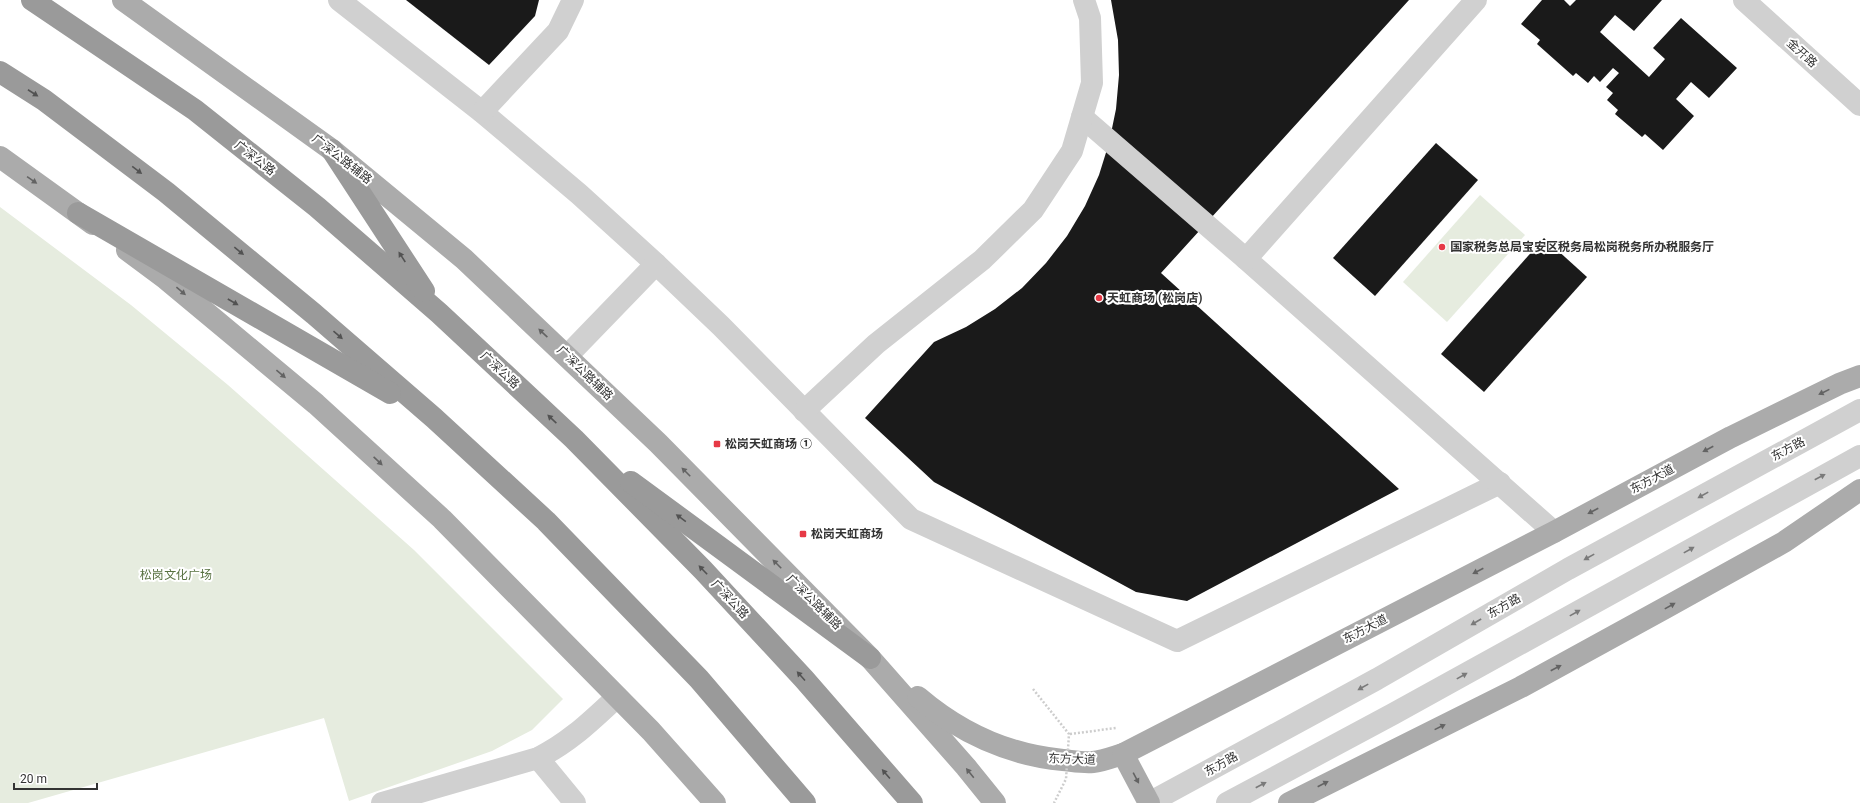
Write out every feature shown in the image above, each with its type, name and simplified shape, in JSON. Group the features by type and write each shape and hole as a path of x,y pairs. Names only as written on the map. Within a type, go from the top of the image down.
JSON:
{"highway":[{"name":"广深公路","path":"32,0 195,110 317,207 439,313 574,439 709,576 804,679 912,803"},
{"path":"0,72 44,100 166,192 314,314 434,418 546,521 699,679 805,803"},
{"path":"332,150 439,313"},
{"path":"78,213 434,418"},
{"path":"574,439 870,658"}],"main road":[{"name":"广深公路辅路","path":"123,0 332,150 464,259 658,443 870,658 966,767 995,803"},
{"path":"0,157 166,279 316,404 442,519 651,731 715,803"},
{"name":"东方大道","path":"870,658 936,712 968,732 1001,746 1038,758 1071,761 1094,762 1123,754 1554,532 1731,436 1860,376"},
{"path":"1289,803 1520,687 1665,608 1784,542 1860,490"},
{"path":"1123,754 1149,803"}],"street":[{"path":"339,0 482,112 579,194 721,326 910,519 1177,641 1500,483"},
{"path":"482,112 558,31 573,0"},
{"path":"804,411 876,344 982,260 1033,210 1072,151 1092,84 1090,18 1084,0"},
{"path":"1246,259 1476,0"},
{"name":"金开路","path":"1744,0 1860,105"},
{"path":"1082,117 1246,259 1554,532"},
{"path":"567,356 656,264"},
{"name":"东方路","path":"1149,803 1377,679 1568,569 1860,410"},
{"path":"1227,803 1393,714 1785,496 1860,456"},
{"path":"382,803 538,758 558,748 617,697"},
{"path":"538,758 575,803"}],"path":[{"path":"1033,689 1069,734 1066,778 1054,803"}],"green space":[{"path":"1480,195 1525,235 1447,322 1403,282"},
{"name":"松岗文化广场","path":"0,207 131,305 228,385 414,550 563,699 532,730 492,751 349,801 324,718 28,803 0,803"}],"building":[{"path":"406,0 539,0 535,16 489,65"},
{"name":"天虹商场 (松岗店)","path":"1111,0 1409,0 1161,273 1399,489 1187,601 1136,592 934,482 865,418 934,342 966,327 995,309 1022,288 1046,263 1067,236 1085,206 1099,175 1109,143 1116,109 1119,75 1118,40"},
{"path":"1542,0 1564,0 1570,6 1576,0 1662,0 1634,31 1615,15 1600,32 1649,77 1665,59 1653,48 1681,18 1737,68 1709,98 1691,82 1676,99 1694,116 1663,150 1645,134 1642,137 1615,114 1618,110 1607,100 1613,93 1606,87 1619,73 1613,68 1600,82 1594,76 1588,83 1576,73 1573,76 1537,44 1540,40 1521,24"},
{"path":"1436,143 1478,180 1375,296 1333,258"},
{"path":"1544,238 1587,277 1484,392 1441,354"}],"place":[{"name":"国家税务总局宝安区税务局松岗税务所办税服务厅","path":"1442,247"},
{"name":"天虹商场 (松岗店)","path":"1099,298"},
{"name":"松岗天虹商场 ①","path":"717,444"},
{"name":"松岗天虹商场","path":"803,534"}]}
